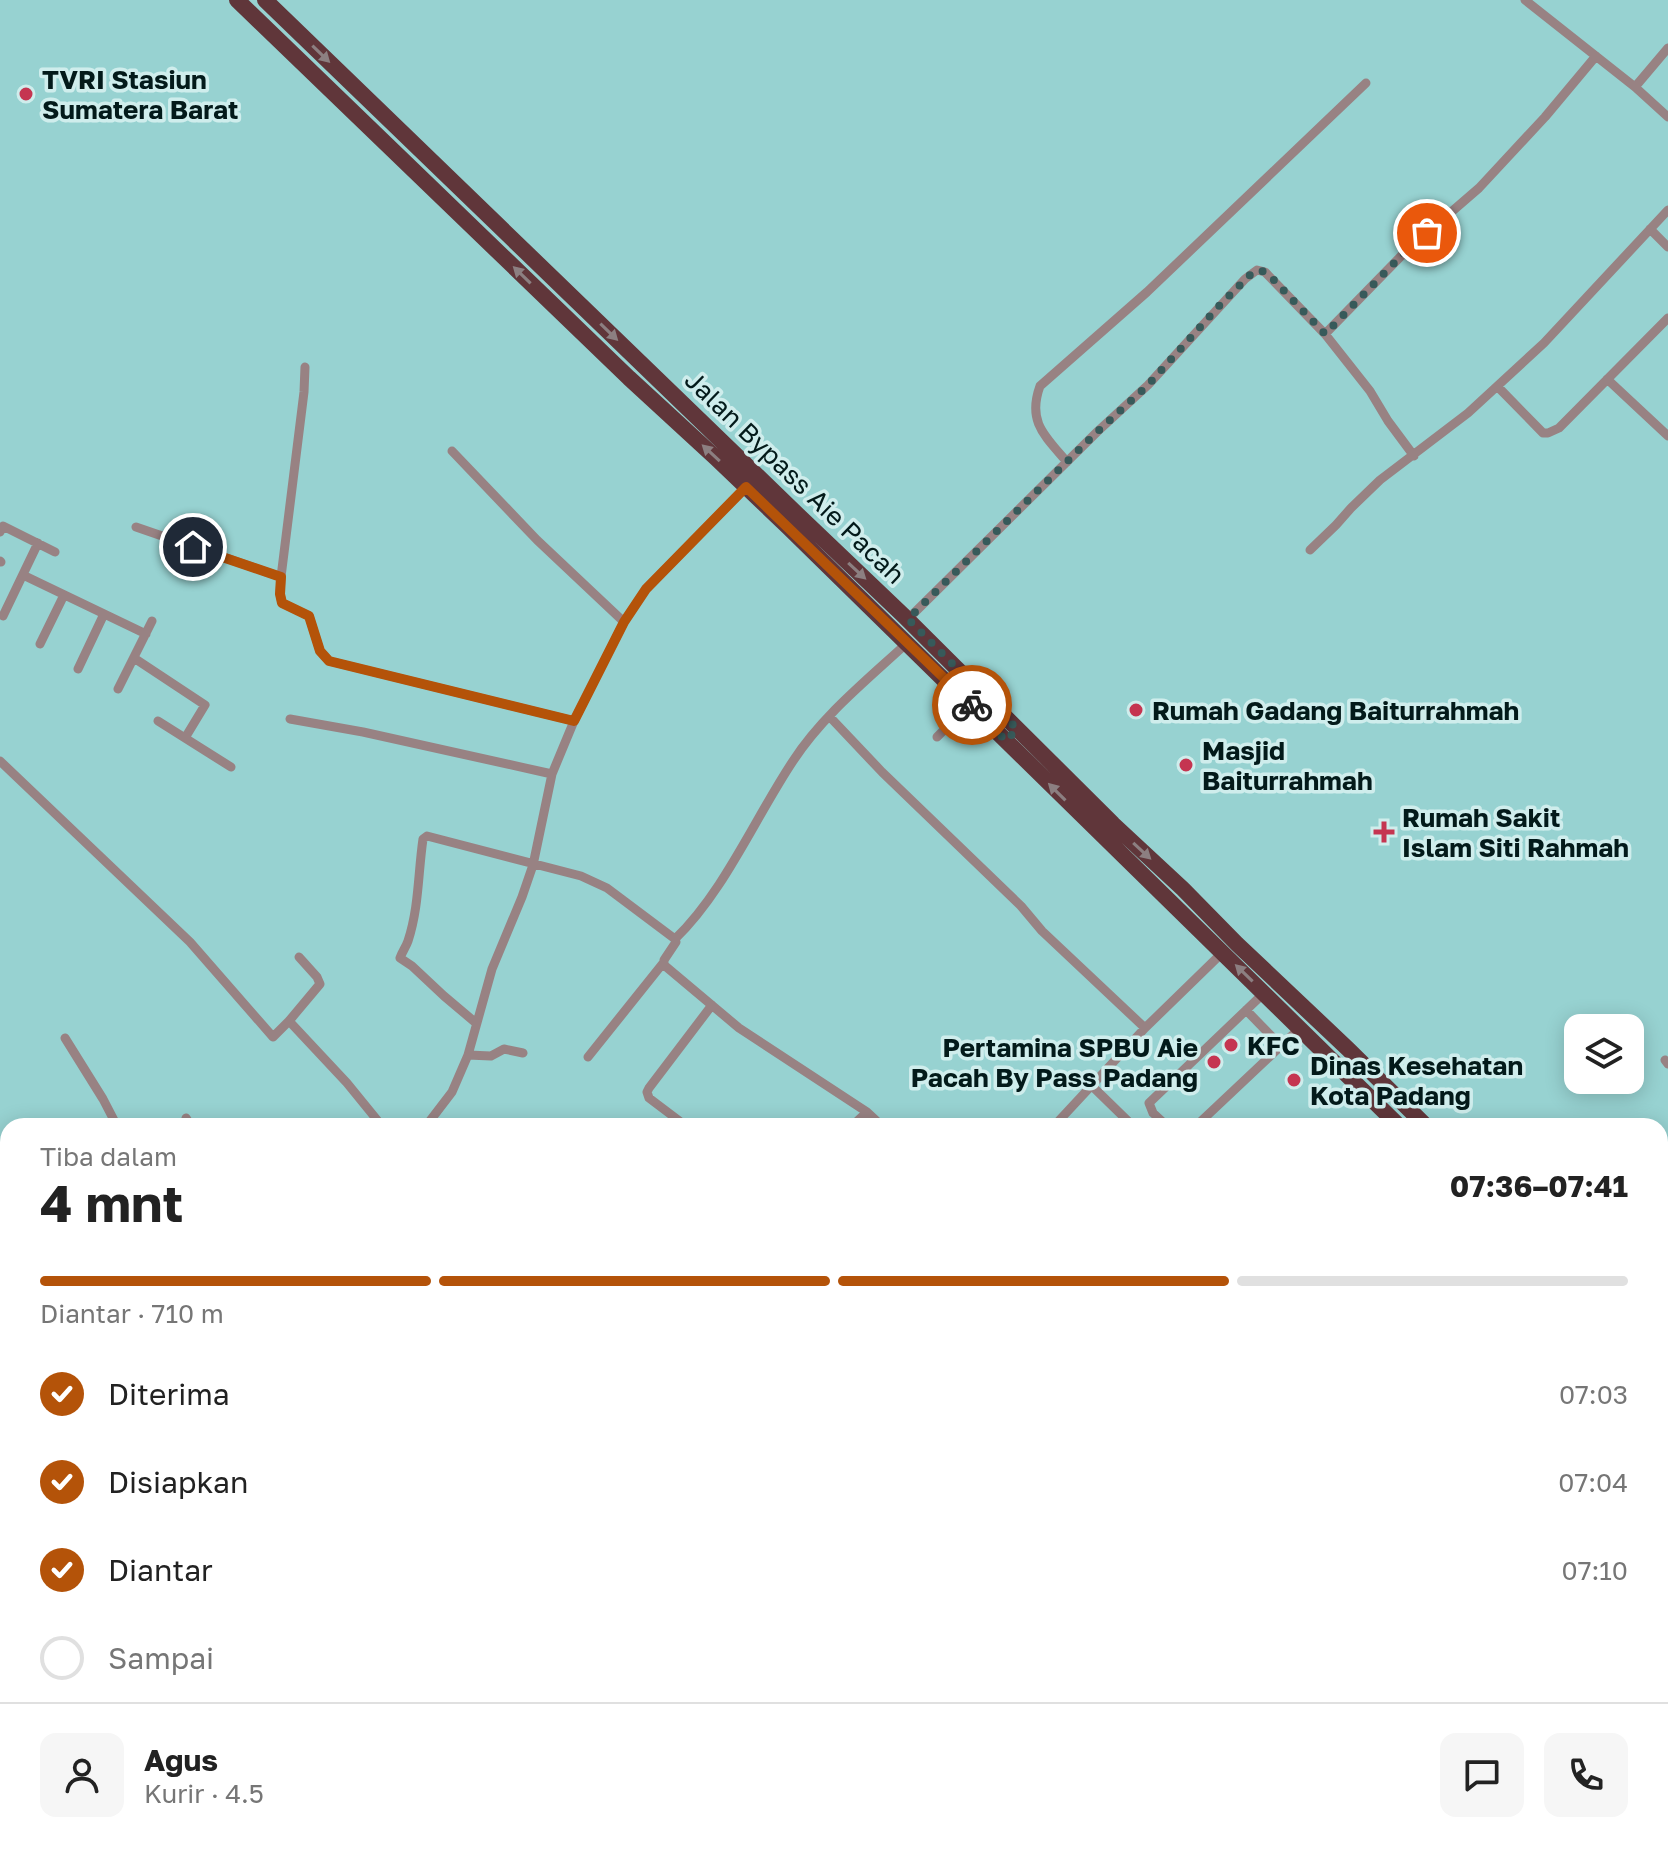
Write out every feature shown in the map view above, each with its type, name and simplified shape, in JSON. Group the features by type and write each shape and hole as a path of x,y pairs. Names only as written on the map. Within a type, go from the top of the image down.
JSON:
{"highway":[{"path":"237,0 970,704 1011,735 1222,953 1391,1118"},
{"name":"Jalan Bypass Aie Pacah","path":"265,0 908,619 1011,735 1418,1118"},
{"path":"365,124 380,110"}],"street":[{"path":"1532,2 1668,117"},
{"path":"1635,87 1668,48"},
{"path":"1325,334 1405,252 1479,188 1596,56"},
{"path":"1067,462 1043,434 1036,415 1034,402 1040,386 1147,292 1366,83"},
{"path":"1310,550 1380,480 1498,387 1544,343 1668,210"},
{"path":"1650,229 1668,247"},
{"path":"908,619 1148,385 1236,287 1257,270 1270,276 1325,334 1370,391 1414,456"},
{"path":"1498,387 1537,428 1548,433 1559,428 1668,318"},
{"path":"305,367 281,577 282,603 309,616 320,651 329,661 574,721"},
{"path":"1607,379 1668,436"},
{"path":"452,451 537,540 624,622"},
{"path":"432,1118 452,1092 468,1055 492,969 533,865 552,774 574,721 624,622 646,589 746,487"},
{"path":"0,532 3,526 55,552"},
{"path":"136,527 281,577"},
{"path":"3,616 38,543"},
{"path":"23,575 146,634"},
{"path":"40,644 64,595"},
{"path":"78,669 104,614"},
{"path":"118,689 152,621"},
{"path":"588,1057 664,962 675,939 709,900 794,759 829,716 907,643"},
{"path":"134,658 205,705 185,738"},
{"path":"937,737 970,704"},
{"path":"829,716 882,772 1021,906 1042,931 1145,1028"},
{"path":"290,719 552,774"},
{"path":"158,721 231,767"},
{"path":"0,761 184,936 273,1037 320,984 299,957"},
{"path":"476,1023 400,958 407,942 418,894 423,839 427,836 581,876 607,888 675,939"},
{"path":"1062,1118 1145,1028 1222,953"},
{"path":"664,962 739,1028 873,1118"},
{"path":"1158,1118 1149,1103 1264,993"},
{"path":"675,1118 649,1098 647,1092 712,1005"},
{"path":"1246,1010 1281,1046"},
{"path":"289,1021 375,1118"},
{"path":"1204,1118 1300,1028"},
{"path":"65,1038 113,1118"},
{"path":"468,1055 491,1056 504,1049 523,1053"},
{"path":"1092,1086 1125,1118"},
{"path":"861,1118 867,1112"}],"way so far":[{"path":"972,705 1006,741 1017,729 908,619 1148,385 1252,273 1261,270 1270,276 1325,334 1427,233"}],"place":[{"name":"TVRI Stasiun Sumatera Barat","path":"26,94"},
{"name":"Rumah Gadang Baiturrahmah","path":"1136,710"},
{"name":"Masjid Baiturrahmah","path":"1186,765"},
{"name":"Rumah Sakit Islam Siti Rahmah","path":"1384,832"},
{"name":"KFC","path":"1231,1045"},
{"name":"Pertamina SPBU Aie Pacah By Pass Padang","path":"1214,1062"},
{"name":"Dinas Kesehatan Kota Padang","path":"1294,1080"}],"route":[{"path":"193,547 281,577 282,603 309,616 320,651 329,661 574,721 624,622 646,589 746,487 972,705"}]}
